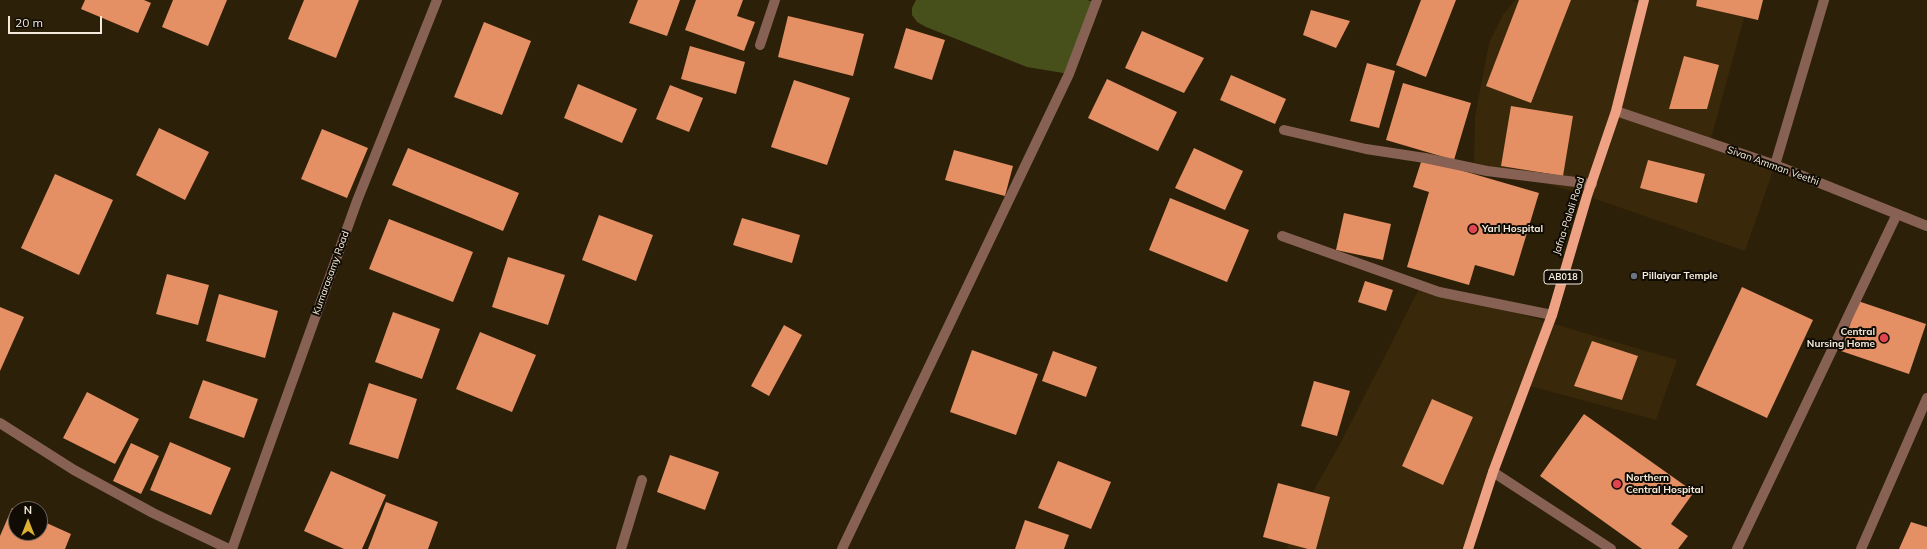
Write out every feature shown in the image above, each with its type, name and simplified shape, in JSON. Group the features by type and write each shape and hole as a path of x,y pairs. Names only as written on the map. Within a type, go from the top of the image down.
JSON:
{"main road":[{"name":"Jafna-Palali Road","path":"1468,549 1493,472 1552,315 1587,196 1616,111 1644,0"}],"street":[{"name":"Kumarasamy Road","path":"232,549 357,201 437,0"},
{"path":"760,45 775,0"},
{"path":"842,549 1069,74 1097,0"},
{"path":"1775,165 1824,0"},
{"name":"Sivan Amman Veethi","path":"1616,111 1775,165 1927,226"},
{"path":"1284,130 1366,149 1425,158 1487,171 1592,184"},
{"path":"1737,549 1897,214"},
{"path":"1282,236 1439,292 1552,315"},
{"path":"1861,549 1927,398"},
{"path":"0,423 81,474 153,513 229,549"},
{"path":"1493,472 1610,549"},
{"path":"621,549 642,480"}],"shaded area":[{"path":"1515,0 1631,0 1642,5 1644,0 1749,0 1710,142 1775,165 1745,251 1587,196 1474,162 1475,117 1489,43 1503,15"},
{"path":"1421,285 1677,360 1656,420 1526,385 1498,475 1472,549 1287,549 1292,529 1340,444"}],"green space":[{"path":"916,0 1087,0 1096,3 1069,74 1027,67 926,27 917,22 912,15 912,8"}],"building":[{"path":"85,0 144,0 151,3 138,33 81,9"},
{"path":"173,0 227,0 208,46 162,27"},
{"path":"304,0 359,0 336,58 288,39"},
{"path":"638,0 680,0 667,36 629,23"},
{"path":"696,0 743,0 737,16 755,22 744,51 685,30"},
{"path":"1421,0 1456,0 1426,77 1396,65"},
{"path":"1519,0 1571,0 1531,103 1486,86"},
{"path":"1697,0 1763,0 1758,20 1696,6"},
{"path":"1311,10 1350,21 1336,48 1303,35"},
{"path":"788,16 864,34 853,76 778,57"},
{"path":"484,22 531,41 502,115 454,97"},
{"path":"906,28 945,40 932,80 894,68"},
{"path":"1142,31 1204,58 1184,93 1125,68"},
{"path":"690,46 745,62 736,94 681,79"},
{"path":"1684,56 1719,65 1707,109 1669,109"},
{"path":"1367,63 1395,71 1379,128 1350,121"},
{"path":"1231,75 1286,99 1275,124 1220,100"},
{"path":"1107,79 1177,112 1158,151 1088,118"},
{"path":"794,80 850,98 827,165 771,147"},
{"path":"1403,83 1471,103 1454,160 1386,140"},
{"path":"578,84 637,109 622,143 564,118"},
{"path":"670,85 703,98 689,132 656,119"},
{"path":"1511,106 1573,116 1563,176 1501,166"},
{"path":"159,128 209,152 185,200 136,175"},
{"path":"322,129 368,148 347,198 301,179"},
{"path":"408,148 519,193 503,231 392,185"},
{"path":"1194,148 1243,171 1225,210 1175,188"},
{"path":"954,150 1013,166 1005,196 945,180"},
{"name":"Yarl Hospital","path":"1422,159 1539,193 1514,276 1475,265 1469,285 1407,267 1429,192 1413,187"},
{"path":"1648,160 1705,174 1697,203 1640,188"},
{"path":"55,174 113,200 79,275 21,248"},
{"path":"1170,198 1249,230 1227,282 1149,250"},
{"path":"1344,213 1391,224 1383,260 1336,250"},
{"path":"599,215 653,235 636,281 582,260"},
{"path":"742,218 800,235 792,263 733,245"},
{"path":"389,219 473,252 453,302 369,269"},
{"path":"508,257 565,275 548,325 492,307"},
{"path":"167,274 209,285 198,325 156,314"},
{"path":"1365,281 1393,290 1386,311 1358,302"},
{"path":"1742,287 1813,320 1767,418 1696,385"},
{"path":"219,294 278,311 265,358 206,341"},
{"name":"Central Nursing Home","path":"1858,301 1926,324 1909,374 1841,351"},
{"path":"0,307 24,317 0,371"},
{"path":"393,312 440,329 422,379 375,362"},
{"path":"784,325 802,335 769,396 751,386"},
{"path":"480,332 536,355 512,412 456,389"},
{"path":"1592,341 1638,356 1622,400 1574,386"},
{"path":"972,350 1038,374 1016,435 950,412"},
{"path":"1053,351 1097,367 1086,397 1042,381"},
{"path":"203,380 258,399 244,438 189,418"},
{"path":"1314,381 1350,391 1337,436 1301,426"},
{"path":"369,383 417,399 398,459 349,444"},
{"path":"87,392 139,419 115,464 63,438"},
{"path":"1432,399 1473,417 1443,485 1402,466"},
{"name":"Northern Central Hospital","path":"1584,414 1694,492 1671,524 1688,536 1678,549 1642,549 1540,476"},
{"path":"170,442 231,468 211,515 150,490"},
{"path":"131,443 159,456 141,494 113,481"},
{"path":"670,455 719,472 705,510 657,492"},
{"path":"1058,461 1111,482 1091,529 1038,508"},
{"path":"331,471 386,495 362,549 344,549 304,531"},
{"path":"1278,483 1330,497 1316,549 1308,549 1263,537"},
{"path":"386,502 438,522 428,549 368,549"},
{"path":"8,517 8,541 48,541 48,524 71,534 65,549 0,549 0,536"},
{"path":"1025,520 1069,535 1064,549 1015,549"},
{"path":"1911,522 1927,527 1927,549 1899,549"}],"place":[{"name":"Yarl Hospital","path":"1473,229"},
{"name":"Pillaiyar Temple","path":"1634,276"},
{"name":"Central Nursing Home","path":"1884,338"},
{"name":"Northern Central Hospital","path":"1617,484"}]}
